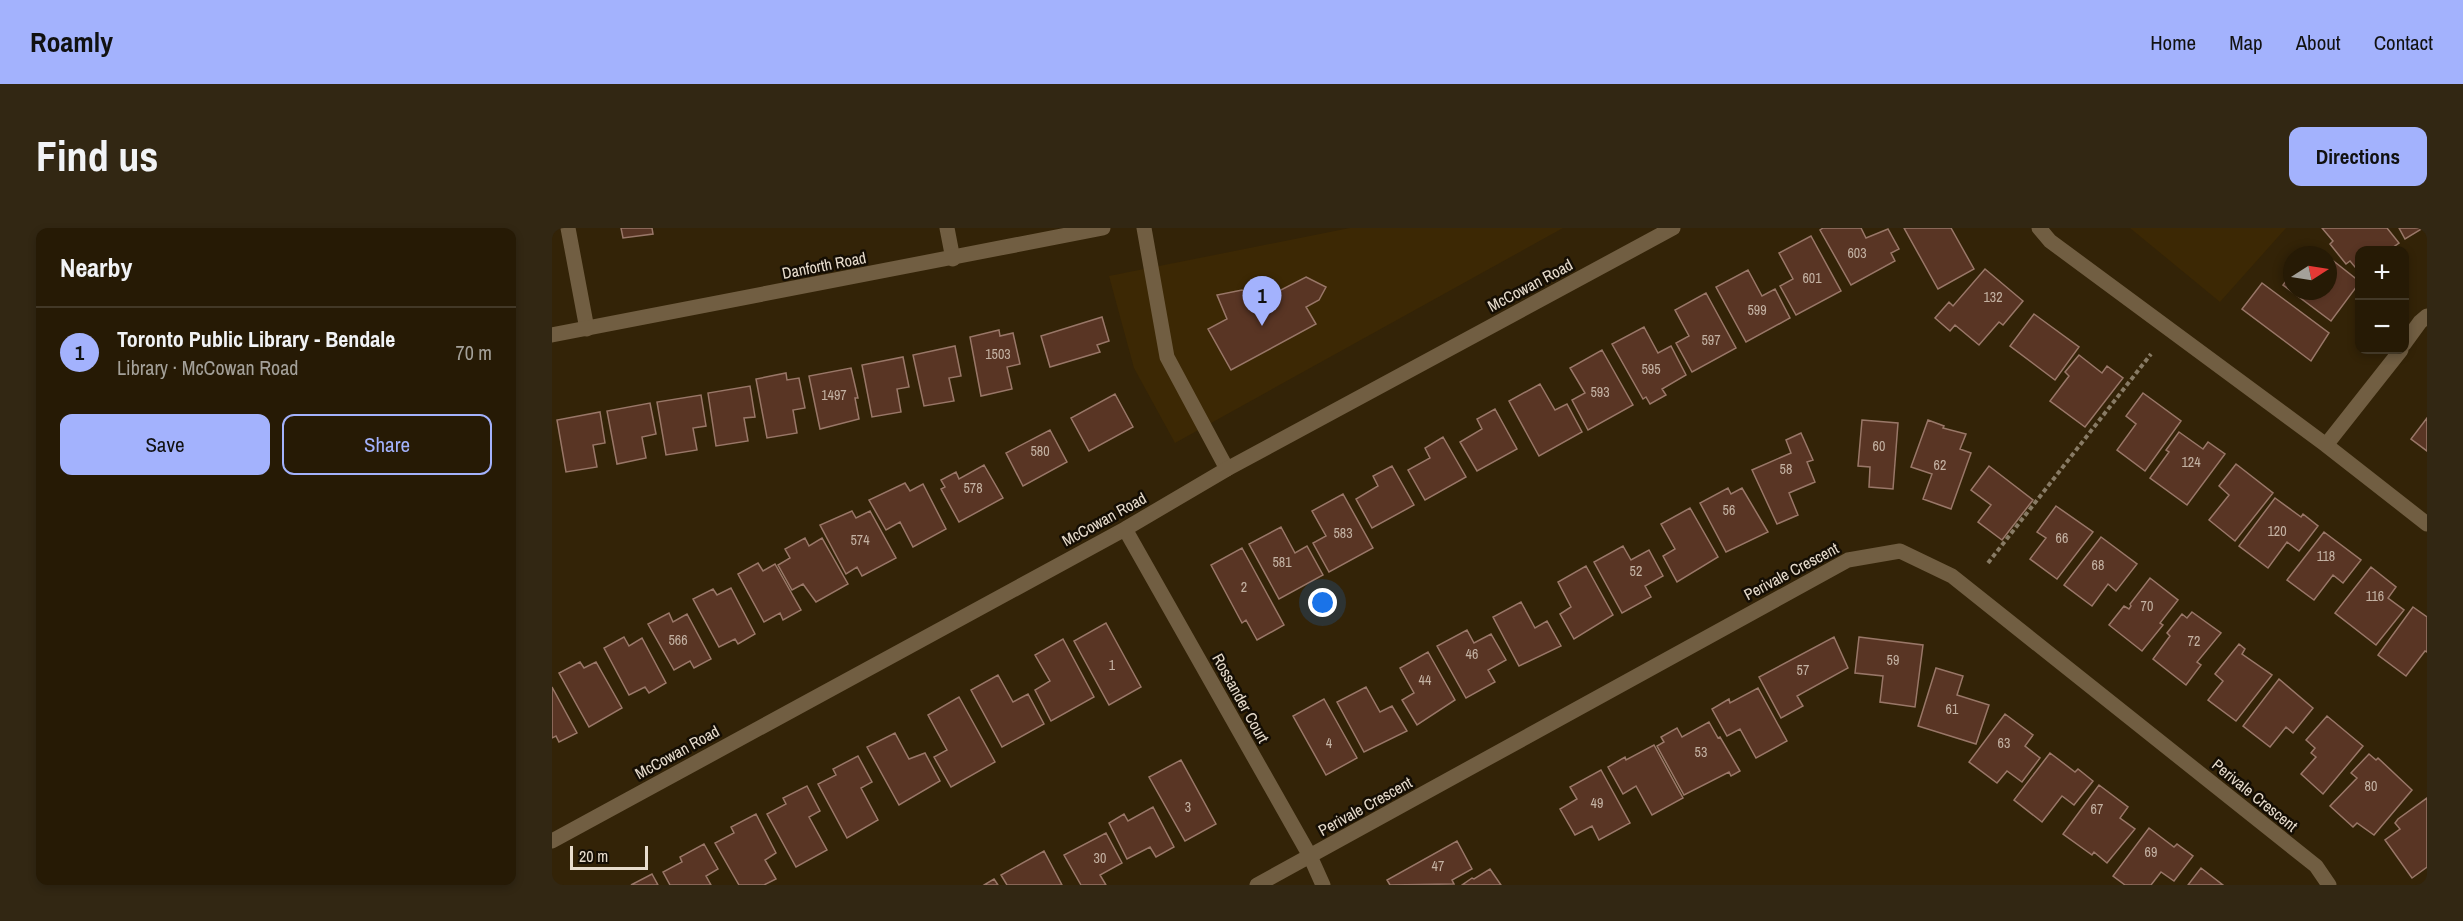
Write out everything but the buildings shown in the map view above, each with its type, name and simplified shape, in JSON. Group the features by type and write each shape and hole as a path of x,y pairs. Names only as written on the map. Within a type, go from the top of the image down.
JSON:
{"street":[{"path":"568,228 587,329"},
{"path":"947,228 953,259"},
{"name":"Danforth Road","path":"552,336 1103,228"},
{"path":"1144,228 1167,357 1227,469"},
{"name":"McCowan Road","path":"552,841 1125,529 1227,469 1672,228"},
{"path":"2039,228 2050,241 2326,445 2427,524"},
{"path":"2409,337 2427,316"},
{"path":"2326,445 2398,354"},
{"name":"Rossander Court","path":"1125,529 1310,856 1323,885"},
{"name":"Perivale Crescent","path":"1257,885 1848,560 1900,551 1952,576 2316,866 2329,885"}],"path":[{"path":"1988,563 2151,354"}],"shaded area":[{"path":"1350,228 1563,228 1175,443 1134,368 1109,276"},
{"path":"2130,228 2286,228 2220,302"}],"place":[{"name":"Toronto Public Library - Bendale","path":"1262,326"}]}
